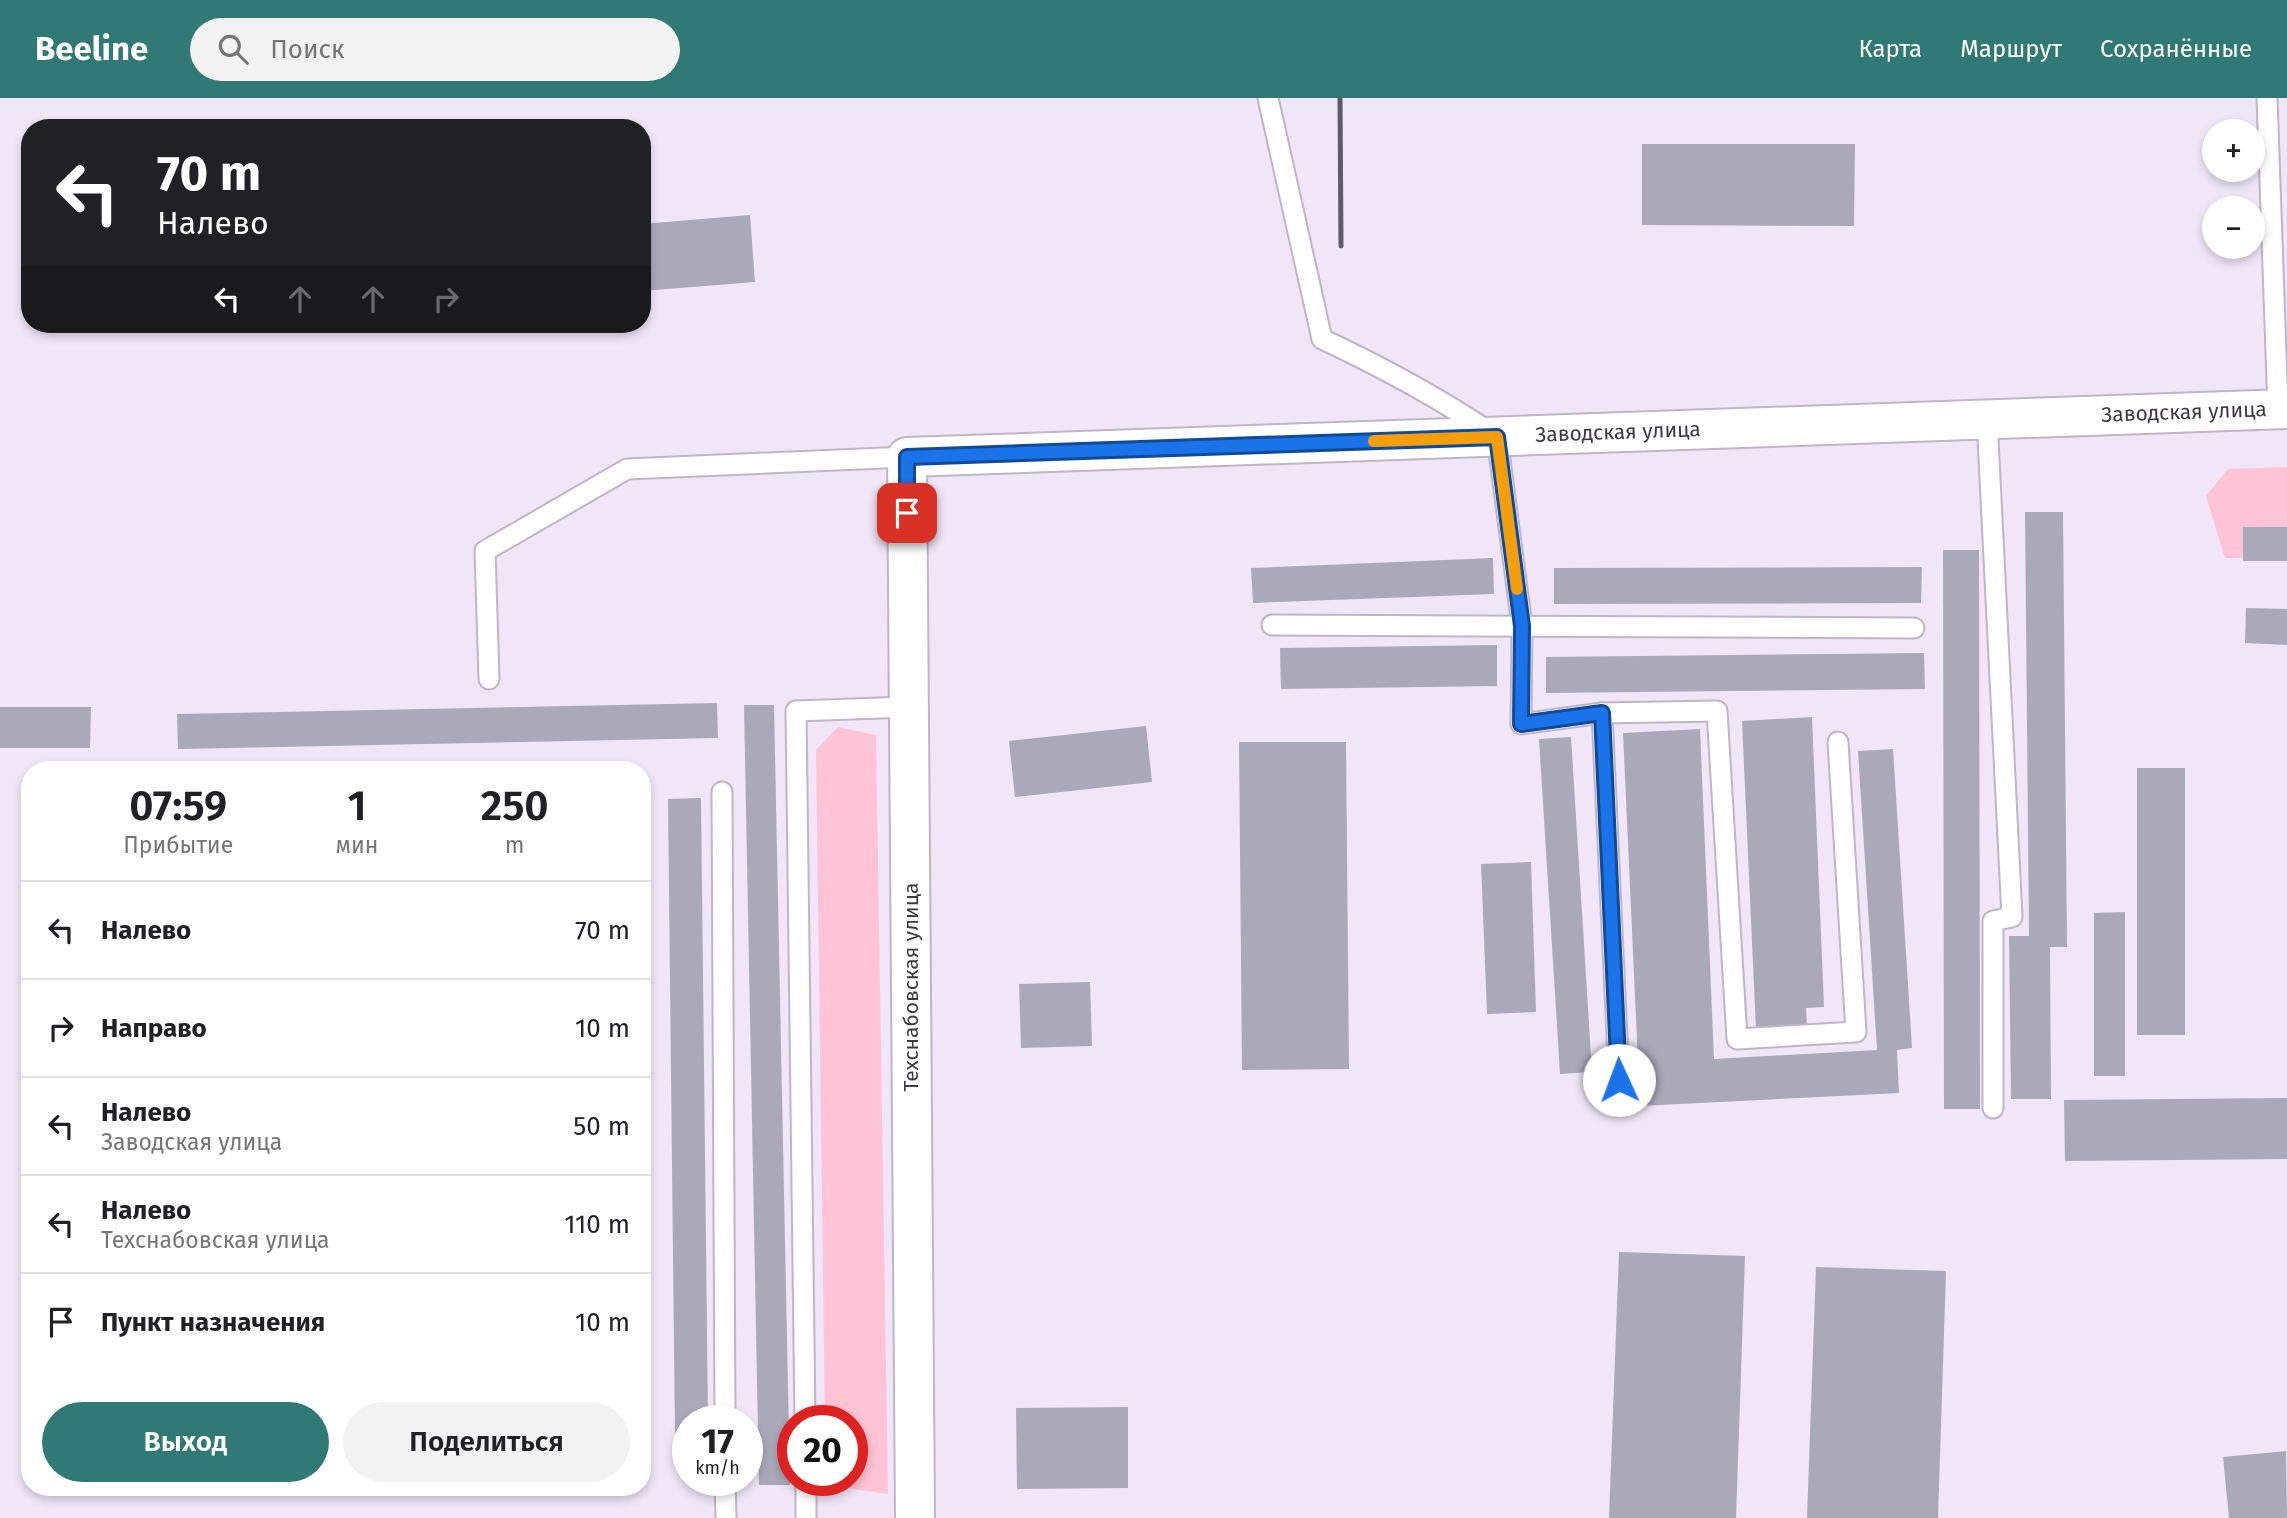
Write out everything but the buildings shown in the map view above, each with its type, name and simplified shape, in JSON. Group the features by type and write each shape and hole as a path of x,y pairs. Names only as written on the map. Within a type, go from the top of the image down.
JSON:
{"street":[{"name":"Заводская улица","path":"907,457 2282,409"},
{"name":"Техснабовская улица","path":"907,457 915,1518"}],"lane":[{"path":"1268,98 1322,339 1388,370 1497,437 1522,626 1521,724 1602,713 1717,711 1737,1039 1856,1032 1838,742"},
{"path":"2267,98 2282,409"},
{"path":"1987,419 2012,917 1993,921 1993,1108"},
{"path":"489,679 485,551 627,469 907,457"},
{"path":"1272,625 1914,628"},
{"path":"805,1405 796,711 909,707"},
{"path":"1602,713 1619,1080"},
{"path":"722,792 725,1405"},
{"path":"725,1496 726,1518"},
{"path":"806,1496 806,1518"}],"shaded area":[{"path":"2287,467 2287,558 2225,558 2206,496 2228,469"},
{"path":"838,727 876,735 888,1494 868,1491 868,1405 825,1405 816,750"}],"railway":[{"path":"1340,98 1341,246"}],"slow traffic":[{"path":"1374,441 1497,437 1517,589"}],"route":[{"path":"907,513 907,457 1497,437 1522,626 1521,724 1602,713 1619,1080"}]}
